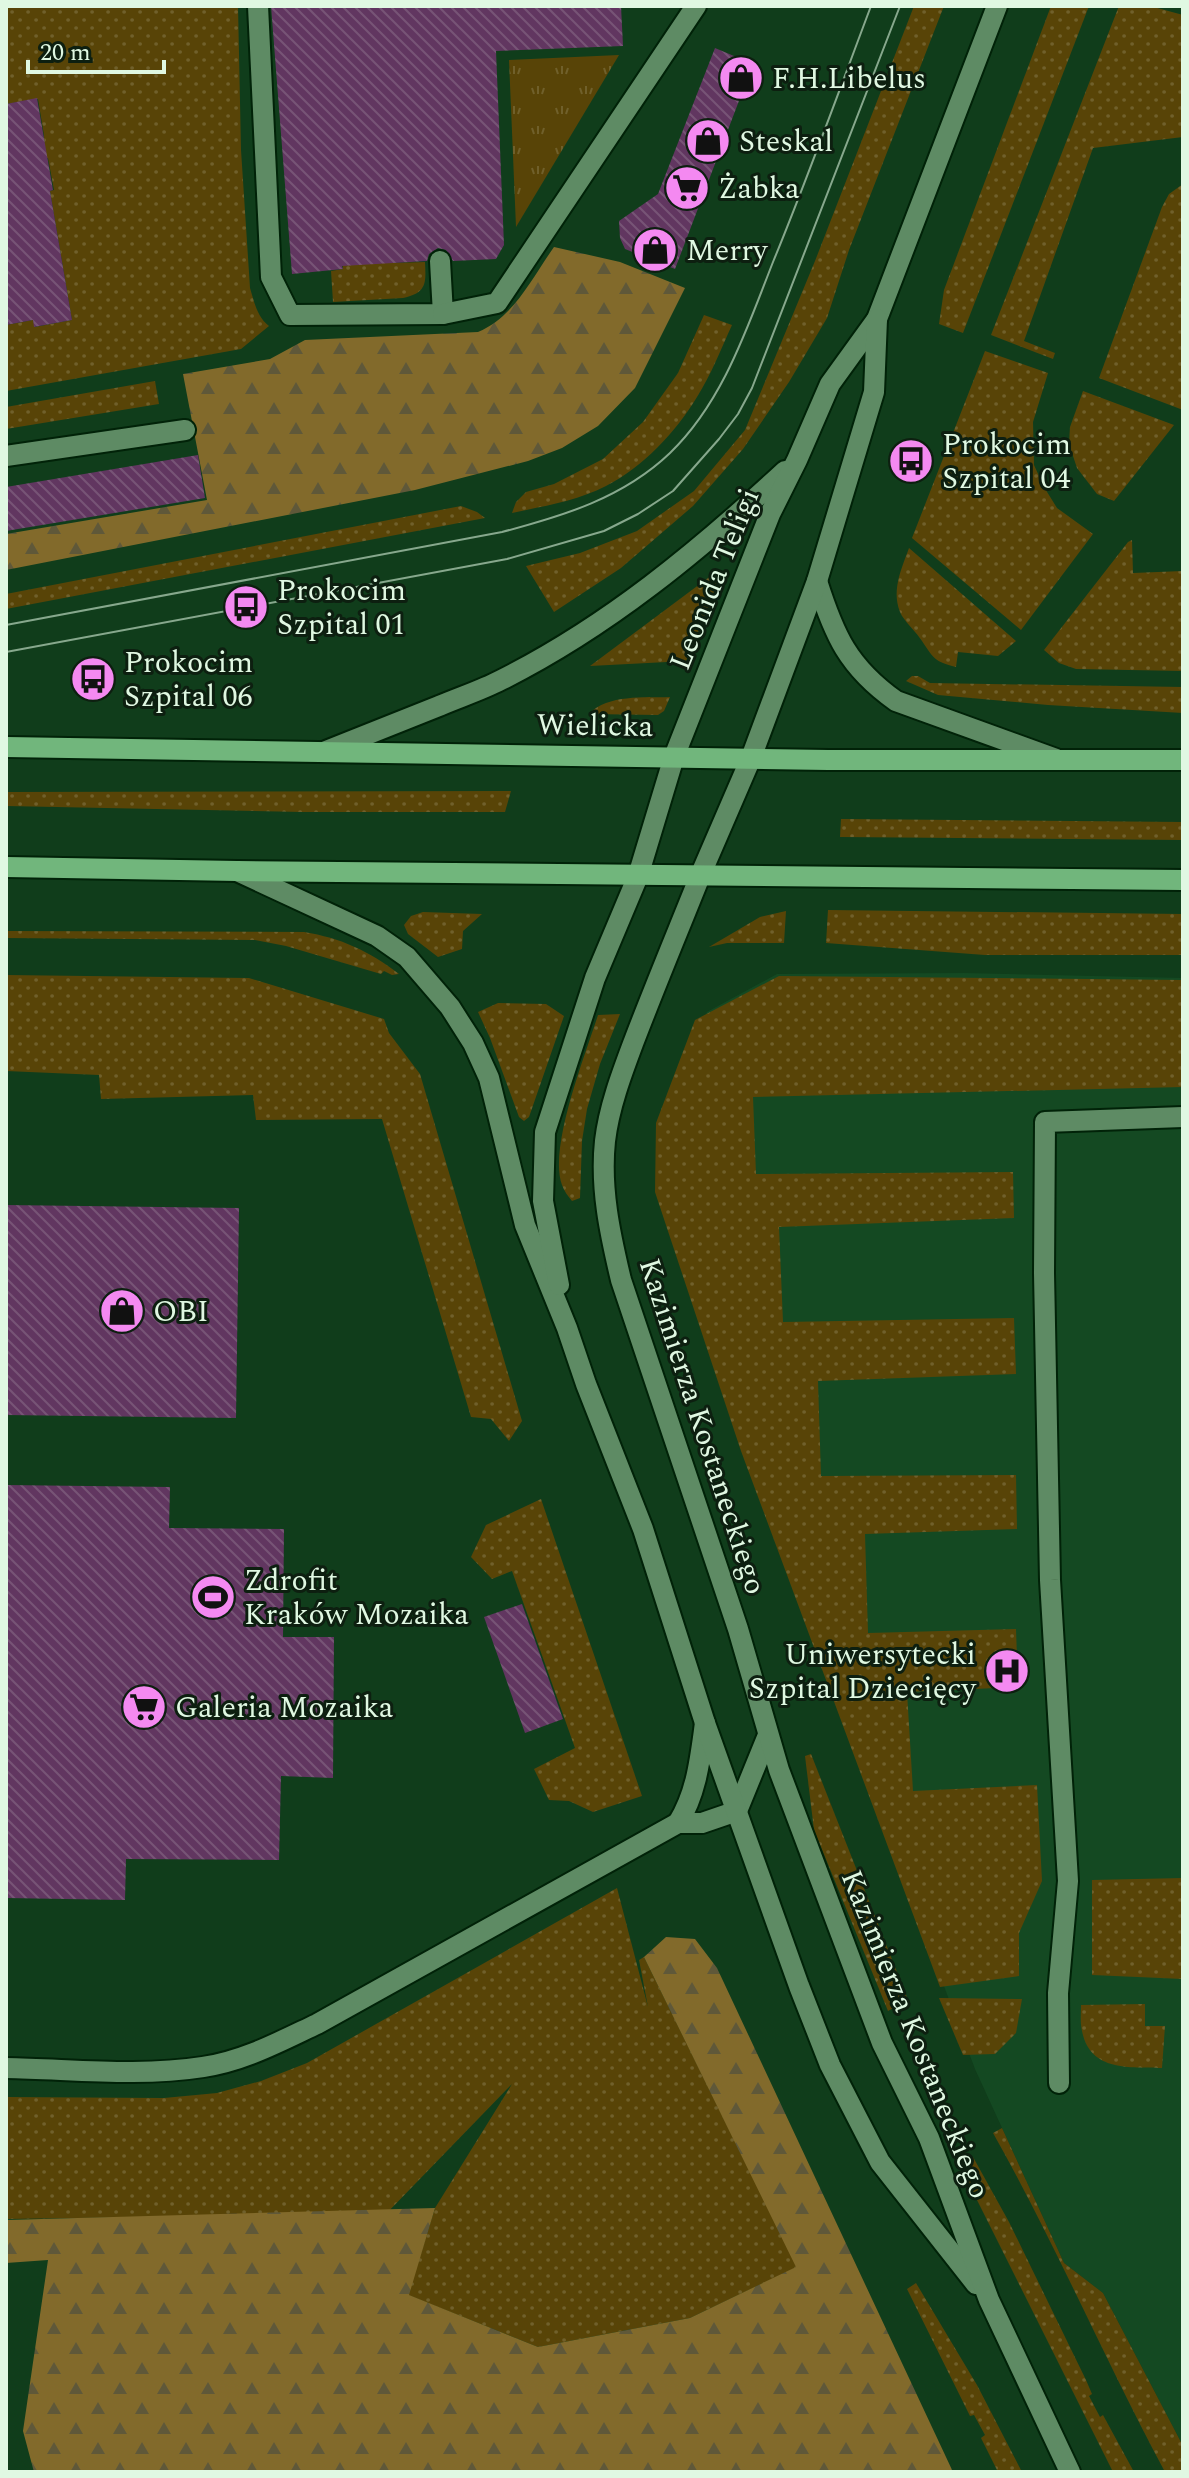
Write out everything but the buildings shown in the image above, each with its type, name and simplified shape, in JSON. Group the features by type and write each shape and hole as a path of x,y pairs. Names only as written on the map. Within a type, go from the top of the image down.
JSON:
{"main road":[{"name":"Wielicka","path":"6,747 751,758 1183,760"},
{"path":"6,867 1183,880"}],"street":[{"path":"258,6 271,277 290,315 443,314 497,303 696,6"},
{"name":"Leonida Teligi","path":"638,876 674,757 770,514 830,384 877,319 997,6"},
{"path":"440,261 443,314"},
{"name":"Leonida Teligi","path":"700,876 751,758 817,581 874,392 877,319"},
{"path":"6,456 185,430"},
{"path":"326,751 498,682 544,658 719,533 797,460"},
{"path":"817,581 832,627 861,673 878,688 896,701 1056,759"},
{"name":"Kazimierza Kostaneckiego","path":"237,871 377,936 407,957 450,1007 473,1043 489,1078 525,1225 643,1529 705,1723 830,2065 880,2162 989,2300"},
{"name":"Kazimierza Kostaneckiego","path":"567,1328 543,1201 545,1132 595,978 638,876"},
{"name":"Kazimierza Kostaneckiego","path":"700,876 642,1020 615,1097 605,1140 604,1186 609,1228 621,1280 738,1629 779,1770 882,2043 929,2138 989,2300 1070,2472"},
{"path":"1059,2083 1058,1993 1068,1881 1050,1580 1044,1273 1045,1122 1183,1117"},
{"path":"678,1823 690,1803 705,1723"},
{"path":"6,2068 153,2071 205,2067 259,2052 317,2024 678,1823 702,1823 737,1811 768,1735"}],"shaded area":[{"name":"Uniwersytecki Szpital Dziecięcy","path":"964,973 1183,978 1183,2446 1103,2293 1064,2263 975,2069 929,1946 668,1107 707,1012 777,974"}],"green space":[{"path":"6,6 238,6 241,150 250,288 259,313 269,326 241,349 6,391 6,325 33,320 35,327 72,320 38,99 6,104"},
{"path":"914,6 944,6 849,250 827,318 789,382 743,449 693,506 621,568 554,612 526,566 580,553 637,531 694,491 745,430 815,261"},
{"path":"1051,6 1089,6 963,333 939,324 944,290"},
{"path":"1119,6 1150,6 1183,15 1183,137 1093,148 1024,341 1055,353 1053,359 991,335"},
{"path":"619,55 516,227 509,60"},
{"path":"1183,184 1183,410 1099,378 1162,207 1169,194"},
{"path":"338,209 389,263 425,262 425,281 421,290 403,298 333,302 331,271 343,269"},
{"path":"554,247 620,262 685,288 635,388 598,426 562,448 528,461 415,490 6,570 6,534 207,500 183,374 270,359 305,340 478,332 512,307"},
{"path":"704,315 732,325 697,397 658,448 620,478 584,496 512,513 516,502 526,492 554,484 603,459 643,422 678,373"},
{"path":"985,351 1048,373 1033,422 1034,465 1057,508 1093,534 1021,630 912,538"},
{"path":"155,381 159,404 6,429 6,407"},
{"path":"1083,391 1174,425 1114,501 1097,494 1077,468 1069,444 1070,427"},
{"path":"461,506 485,518 6,609 6,594"},
{"path":"1132,540 1133,573 1183,571 1183,671 1076,669 1059,663 1044,650"},
{"path":"909,548 1016,641 998,656 958,652 956,667 935,658 902,616 897,599 898,582"},
{"path":"712,575 716,576 718,584 686,661 590,666"},
{"path":"912,676 930,683 1183,687 1183,713 938,695 906,681"},
{"path":"670,697 664,711 658,715 589,714 616,700"},
{"path":"511,791 505,812 302,812 6,806 6,792"},
{"path":"841,819 1183,822 1183,840 840,837"},
{"path":"828,910 1183,914 1183,955 985,955 826,943"},
{"path":"786,911 784,943 727,943 709,947 760,917"},
{"path":"423,912 482,914 463,931 462,949 438,957 408,934 404,925 411,916"},
{"path":"6,931 304,932 354,947 399,974 384,971 381,974 255,940 6,938"},
{"path":"6,975 249,978 384,1019 389,1033 420,1074 522,1421 509,1441 491,1419 471,1417 382,1119 256,1120 253,1095 101,1099 99,1075 6,1071"},
{"path":"779,976 1183,980 1183,1087 753,1097 756,1174 1013,1172 1014,1218 779,1227 783,1322 1014,1318 1016,1374 818,1381 821,1476 1016,1475 1017,1529 865,1534 868,1633 1016,1629 1018,1687 907,1692 913,1791 1037,1785 1042,1881 1019,1933 1019,1976 940,1987 741,1451 655,1192 656,1123 695,1020"},
{"path":"498,1003 546,1004 564,1016 529,1117 524,1121 519,1117 478,1012"},
{"path":"620,1014 600,1064 587,1109 582,1141 580,1198 572,1201 563,1187 559,1169 570,1100 598,1015"},
{"path":"541,1499 642,1796 593,1812 569,1801 549,1800 534,1769 575,1748 512,1571 492,1579 471,1557 486,1525"},
{"path":"811,1754 908,2000 888,2011 814,1830 805,1756"},
{"path":"1183,1878 1183,1979 1092,1975 1092,1880"},
{"path":"617,1888 648,2007 639,1960 644,1957 797,2267 690,2318 538,2347 408,2295 435,2208 512,2084 383,2217 373,2214 6,2219 6,2097 164,2098 217,2093 261,2081 307,2063"},
{"path":"666,1937 695,1939 717,1968 953,2472 34,2472 23,2431 48,2260 6,2263 6,2220 435,2208 409,2295 538,2347 690,2318 796,2267 644,1957"},
{"path":"939,1998 1022,1999 1016,2033 995,2054 963,2055"},
{"path":"1145,2004 1145,2026 1165,2026 1162,2068 1125,2067 1093,2054 1082,2031 1081,2005"},
{"path":"1002,2128 1064,2263 1103,2293 1183,2446 1183,2472 1165,2472 993,2133"},
{"path":"973,2157 1009,2222 1086,2380 1092,2394 1089,2396 1134,2472 1113,2472 968,2182 967,2168"},
{"path":"916,2283 977,2385 1022,2472 998,2472 981,2438 985,2435 974,2415 970,2416 907,2289"}],"tram line":[{"path":"6,625 502,532 591,503 652,469 689,433 732,363 799,198 871,6"},
{"path":"6,652 507,559 604,531 673,491 719,439 752,388 900,6"}],"place":[{"name":"F.H.Libelus","path":"741,78"},
{"name":"Steskal","path":"708,141"},
{"name":"Żabka","path":"687,188"},
{"name":"Merry","path":"655,250"},
{"name":"Prokocim Szpital 04","path":"911,461"},
{"name":"Prokocim Szpital 01","path":"246,607"},
{"name":"Prokocim Szpital 06","path":"93,679"},
{"name":"OBI","path":"122,1311"},
{"name":"Zdrofit Kraków Mozaika","path":"213,1597"},
{"name":"Uniwersytecki Szpital Dziecięcy","path":"1007,1671"},
{"name":"Galeria Mozaika","path":"144,1707"}]}
